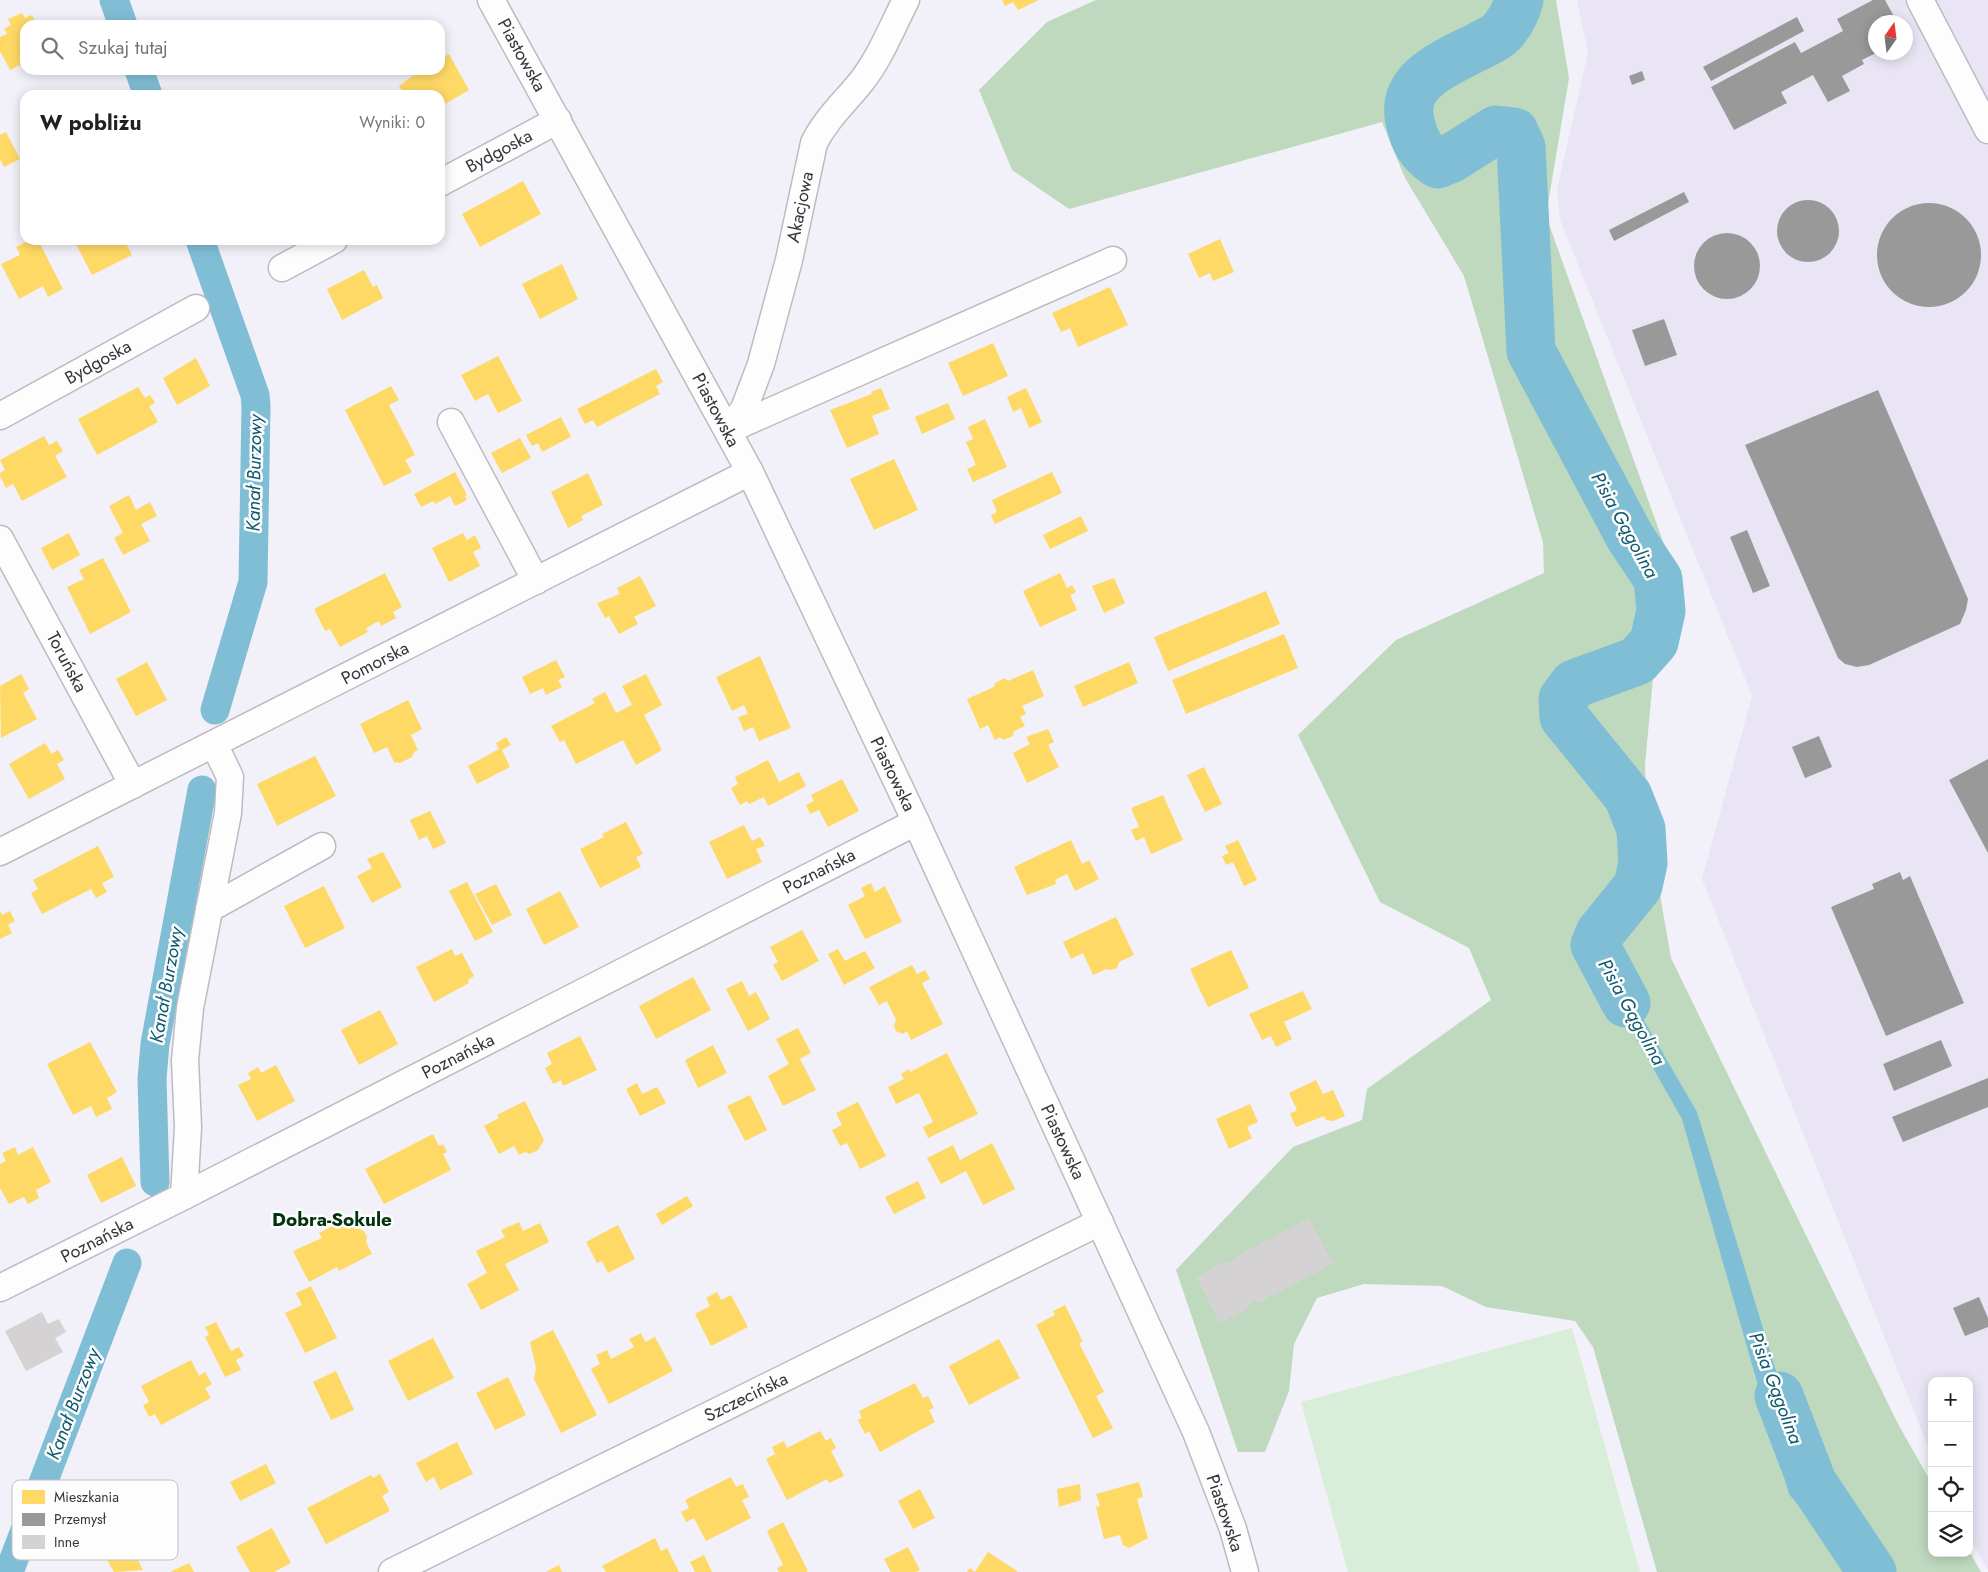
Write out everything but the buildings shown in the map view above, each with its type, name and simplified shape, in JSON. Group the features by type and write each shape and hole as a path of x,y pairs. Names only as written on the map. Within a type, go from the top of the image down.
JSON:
{"street":[{"name":"Piastowska","path":"491,0 750,472 916,822 1196,1432 1233,1529 1245,1572"},
{"name":"Akacjowa","path":"728,430 744,409 761,364 789,260 814,143 822,127 862,80 882,48 906,0"},
{"path":"1920,0 1988,130"},
{"name":"Bydgoska","path":"445,180 558,120"},
{"path":"282,268 325,245"},
{"path":"728,430 1113,260"},
{"name":"Bydgoska","path":"0,416 196,308"},
{"path":"451,422 536,580"},
{"name":"Pomorska","path":"0,852 750,472"},
{"name":"Toruńska","path":"0,539 133,785"},
{"path":"184,1196 188,1127 185,1060 190,1008 228,813 230,777 214,744"},
{"name":"Poznańska","path":"0,1288 916,822"},
{"path":"209,908 322,846"},
{"name":"Szczecińska","path":"392,1572 1100,1222"}],"shaded area":[{"path":"1577,0 1988,0 1988,1570 1973,1544 1973,1377 1928,1377 1928,1447 1702,879 1752,696 1560,220 1557,189 1588,53"}],"green space":[{"path":"1096,0 1556,0 1569,78 1546,216 1665,547 1645,765 1647,820 1671,958 1898,1424 1928,1477 1928,1557 1972,1557 1981,1572 1657,1572 1593,1347 1575,1321 1486,1307 1442,1286 1364,1284 1317,1298 1294,1344 1289,1391 1265,1452 1238,1452 1176,1270 1293,1147 1362,1120 1367,1089 1491,1000 1469,948 1380,902 1298,735 1396,640 1544,573 1543,542 1464,276 1405,178 1382,122 1069,209 1012,170 979,90 1047,22"},
{"path":"1572,1328 1640,1572 1348,1572 1301,1402"}],"water":[{"path":"1600,933 1631,998 1697,1112 1809,1479 1885,1572 1854,1572 1789,1494 1682,1119 1589,956"}],"waterway":[{"name":"Kanał Burzowy","path":"114,0 121,20"},
{"name":"Pisia Gągolina","path":"1519,0 1512,17 1499,35 1443,65 1420,82 1413,93 1409,106 1410,121 1419,146 1438,164 1450,159 1496,130 1514,132 1521,147 1531,351 1630,537 1658,579 1661,611 1654,642 1637,661 1574,684 1563,699 1564,717 1628,796 1641,829 1643,863 1638,886 1600,933 1595,945 1626,1003"},
{"name":"Kanał Burzowy","path":"141,75 146,90"},
{"name":"Kanał Burzowy","path":"202,245 255,395 256,406 253,582 215,710"},
{"name":"Kanał Burzowy","path":"155,1182 152,1079 155,1044 202,790"},
{"name":"Kanał Burzowy","path":"44,1480 127,1263"},
{"name":"Pisia Gągolina","path":"1779,1396 1812,1482 1872,1572"},
{"name":"Kanał Burzowy","path":"9,1572 14,1560"}],"district":[{"name":"Dobra-Sokule","path":"332,1219"}]}
